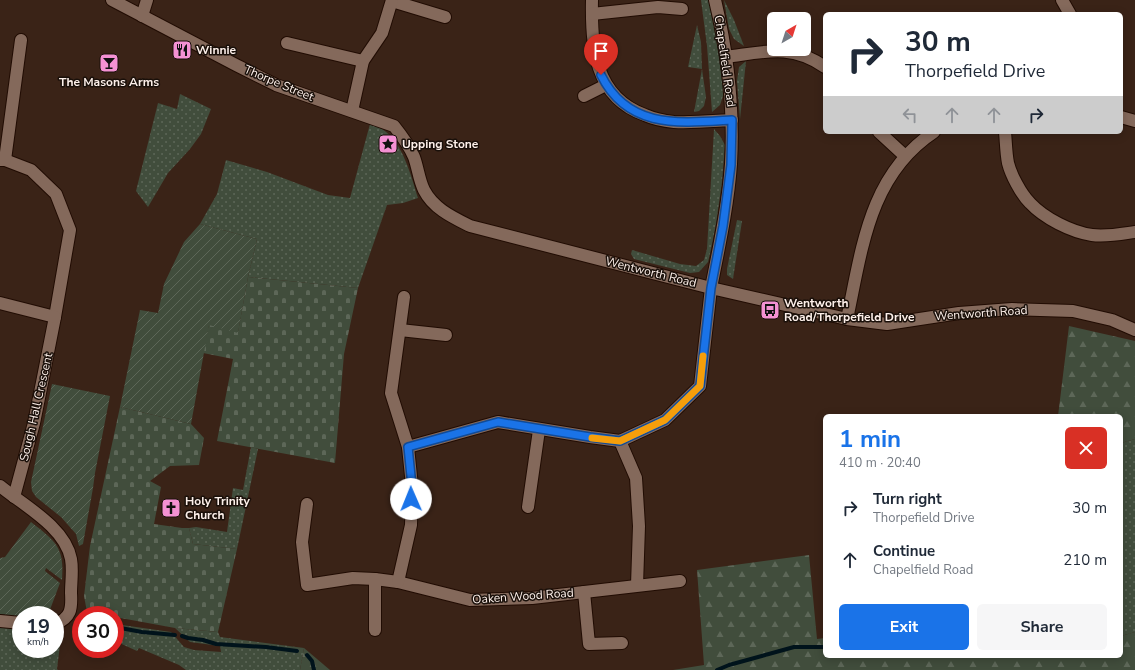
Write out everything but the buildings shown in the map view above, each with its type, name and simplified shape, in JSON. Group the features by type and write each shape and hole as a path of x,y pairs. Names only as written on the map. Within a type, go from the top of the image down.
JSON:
{"street":[{"name":"Thorpe Street","path":"112,0 276,85 394,126 405,139"},
{"path":"142,16 147,0"},
{"path":"592,0 593,42 598,65 606,84 619,101 634,111 661,120 674,122 732,120"},
{"name":"Chapelfield Road","path":"620,441 665,420 700,386 711,288 723,226 731,165 732,120 730,88 720,20 715,0"},
{"path":"1062,0 1069,12"},
{"path":"352,111 362,61 382,33 392,1 445,17"},
{"path":"592,14 658,7 682,9"},
{"path":"2,160 21,40"},
{"path":"287,43 362,61"},
{"path":"726,58 770,51 787,51 802,54 823,66"},
{"path":"584,96 606,84"},
{"path":"1123,118 1135,121"},
{"path":"880,134 905,156"},
{"path":"847,319 869,223 882,191 892,172 905,156 922,140 931,134"},
{"path":"1005,134 1008,162 1017,184 1029,202 1043,215 1076,231 1093,235 1114,235 1135,232"},
{"name":"Wentworth Road","path":"405,139 414,158 424,190 432,202 448,215 470,226 711,288 847,319 887,324 959,313 1026,309 1073,311 1112,320 1135,330"},
{"name":"Sough Hall Crescent","path":"2,160 31,170 56,194 70,230 34,424 14,497"},
{"path":"398,582 411,525 412,486 408,447 391,392 404,297"},
{"path":"0,303 55,317"},
{"path":"400,330 446,335"},
{"path":"408,447 498,422 539,430 620,441 636,478 639,526 637,586"},
{"path":"528,507 539,430"},
{"path":"0,486 38,513 55,529 68,549 71,560 72,604 69,614 64,619"},
{"name":"Oaken Wood Road","path":"307,504 302,542 307,585 353,578 375,579 398,582 470,600 532,598 680,581"},
{"path":"375,579 375,630"},
{"path":"584,592 589,644 622,643"},
{"path":"0,621 12,622"}],"green space":[{"path":"701,0 709,0 720,48 724,93 720,105 712,112 707,46"},
{"path":"724,0 744,46 734,39 729,29"},
{"path":"697,25 701,42 702,69 688,67"},
{"path":"746,61 740,119 737,81 739,67"},
{"path":"702,69 706,97 704,106 699,111 694,112"},
{"path":"180,94 211,109 201,134 190,149 168,173 148,207 136,191 158,103 177,109"},
{"path":"370,124 382,129 396,142 409,170 418,198 403,203 387,205 358,288 248,277 257,239 200,224 217,194 226,160 267,172 328,195 350,198"},
{"path":"714,129 725,145 722,182 716,224 708,262 699,272 690,273 634,259 631,254 632,250 680,264 696,266 704,260 707,249"},
{"path":"737,220 742,221 733,279 727,275 727,269"},
{"path":"200,224 257,239 248,277 238,333 209,325 191,424 120,407 140,310 158,313 164,284 184,242"},
{"path":"248,277 358,288 344,354 335,463 217,441 233,359 203,353 209,324 238,332"},
{"path":"1069,326 1135,341 1135,439 1123,442 1123,414 1058,414"},
{"path":"52,384 110,396 83,544 79,546 76,534 61,517 36,497 32,491 31,482"},
{"path":"120,407 191,424 204,438 199,465 170,466 150,481 161,487 154,524 189,528 193,544 237,549 218,632 175,628 124,619 124,606 86,606 84,596 90,546"},
{"path":"1135,439 1135,632 1123,635 1123,442"},
{"path":"251,447 258,449 237,549 193,544 189,528 196,527 227,532 233,488 243,490"},
{"path":"31,522 52,540 60,552 63,569 62,580 46,568 45,571 60,583 51,606 12,606 12,616 0,614 0,558 5,557"},
{"path":"809,555 817,639 823,638 823,658 1123,658 1123,635 1135,632 1135,670 673,670 704,665 697,570"},
{"path":"124,625 171,632 184,647 194,650 221,652 220,646 190,642 175,628 218,632 220,637 304,648 300,670 186,670 179,665 139,648 137,651 124,645"},
{"path":"0,627 12,628 12,658 58,658 58,670 0,670"},
{"path":"304,648 330,670 300,670"}],"waterway":[{"path":"124,629 175,635"},
{"path":"182,636 216,644 266,647 297,651"},
{"path":"717,670 729,665 794,647 823,647"},
{"path":"307,655 312,661 314,670"}],"slow traffic":[{"path":"592,438 620,441 665,420 700,386 703,356"}],"place":[{"name":"Winnie","path":"182,50"},
{"name":"The Masons Arms","path":"109,63"},
{"name":"Upping Stone","path":"388,144"},
{"name":"Wentworth Road/Thorpefield Drive","path":"770,310"},
{"name":"Holy Trinity Church","path":"171,508"}],"route":[{"path":"411,499 412,486 408,447 498,422 620,441 665,420 700,386 711,288 723,226 731,165 732,120 674,122 648,117 634,111 619,101 612,93 601,75"}]}
